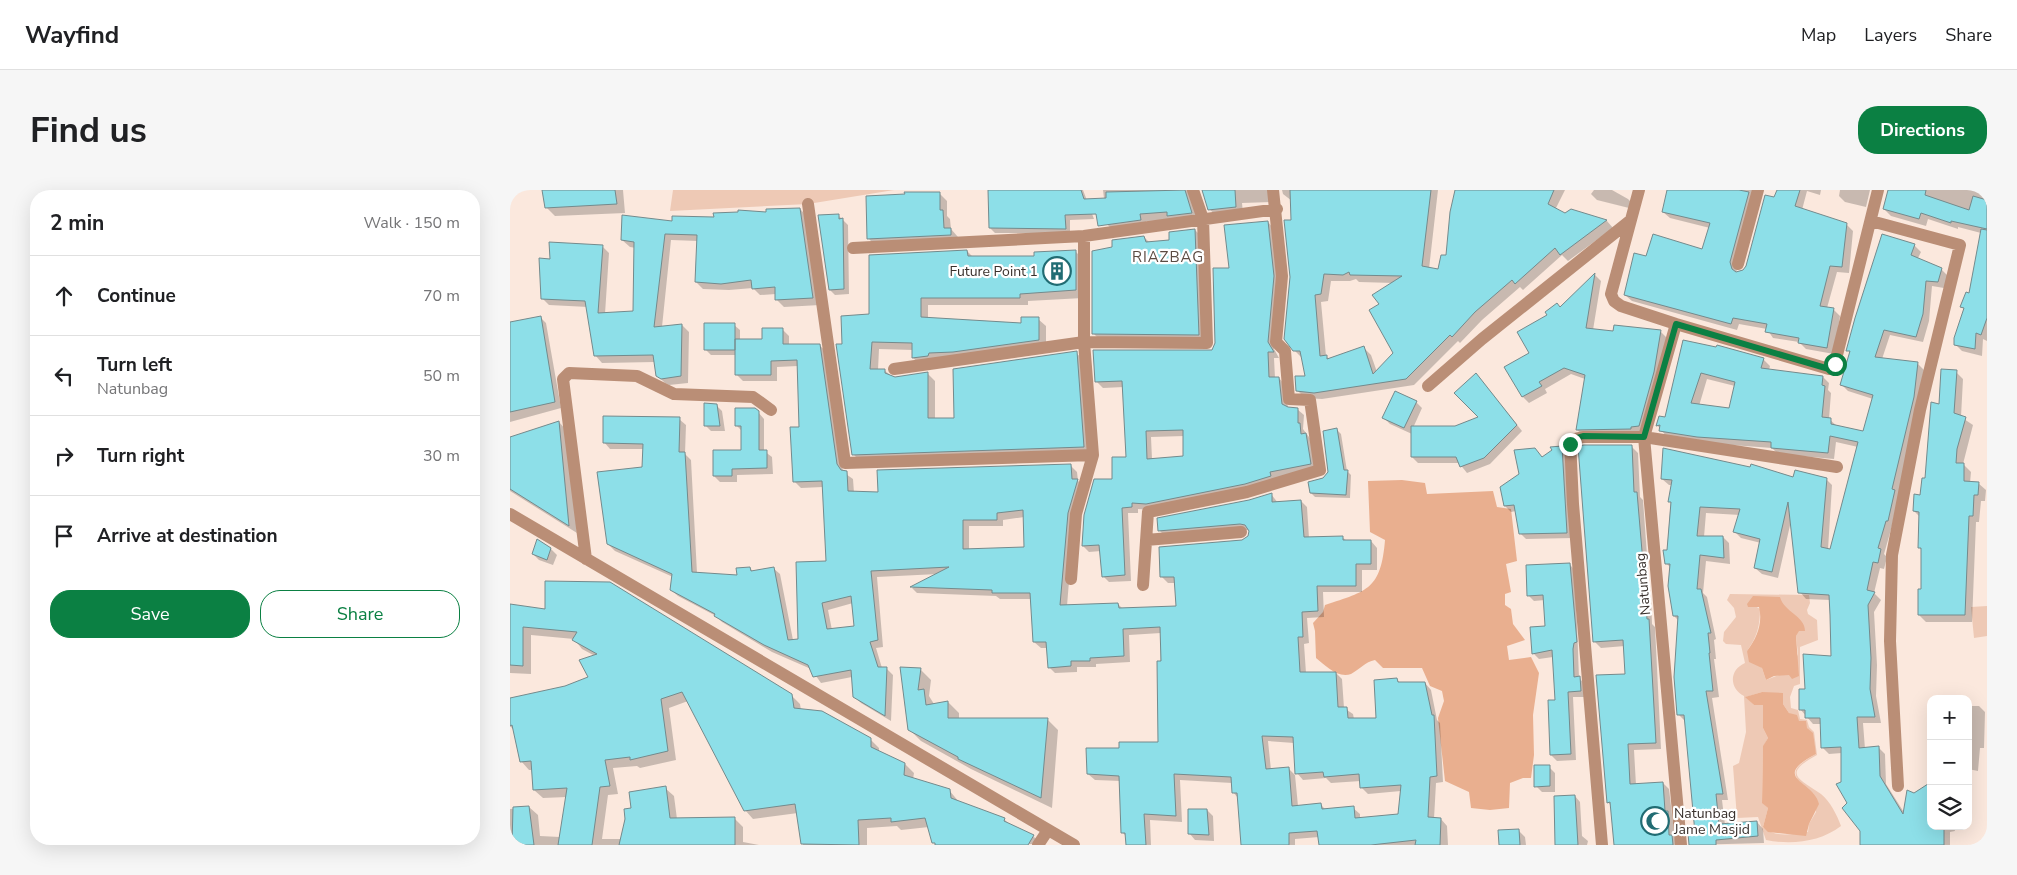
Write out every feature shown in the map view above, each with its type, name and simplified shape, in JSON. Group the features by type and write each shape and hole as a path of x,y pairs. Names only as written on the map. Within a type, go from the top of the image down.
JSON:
{"street":[{"path":"894,369 1084,342 1207,343 1204,219 1193,190"},
{"path":"1143,585 1148,512 1247,492 1320,470 1310,400 1289,400 1285,351 1276,342 1282,276 1273,190"},
{"path":"1639,190 1611,294 1614,301 1621,306 1676,324 1829,369 1832,367 1878,190"},
{"path":"1738,264 1758,190"},
{"path":"808,204 845,463 1093,455"},
{"path":"853,248 1084,236 1276,209"},
{"path":"1428,386 1482,339 1631,220"},
{"path":"1871,221 1960,245 1920,410 1892,554 1890,641 1898,786"},
{"path":"1070,579 1076,514 1093,455 1084,342 1084,236"},
{"name":"Natunbag","path":"1676,324 1644,437 1681,845"},
{"path":"586,558 563,379 569,373 637,376 674,394 753,397 771,410"},
{"path":"1602,845 1570,440 1583,436 1644,437 1837,467"},
{"path":"510,514 1074,845"},
{"path":"1146,540 1241,532"},
{"path":"1038,845 1048,830"}],"shaded area":[{"path":"673,190 894,190 808,204 670,211"},
{"path":"1402,480 1425,483 1427,494 1493,491 1497,507 1511,509 1517,561 1506,564 1511,592 1505,594 1505,605 1511,609 1513,624 1525,640 1507,646 1509,660 1531,657 1539,673 1533,715 1534,755 1531,778 1523,778 1510,783 1509,808 1490,810 1471,808 1469,792 1445,781 1438,718 1444,701 1442,691 1430,686 1422,668 1383,668 1375,660 1365,664 1351,674 1341,675 1332,671 1316,658 1313,623 1323,612 1325,605 1352,596 1370,586 1380,569 1385,540 1370,532 1368,481"},
{"path":"1730,594 1809,595 1810,603 1807,610 1808,614 1817,620 1818,640 1800,647 1800,684 1794,686 1790,697 1791,708 1798,710 1800,719 1807,720 1809,727 1814,732 1817,755 1800,767 1797,771 1797,776 1827,800 1841,826 1824,836 1796,842 1766,840 1758,817 1737,818 1733,766 1739,763 1746,732 1744,696 1739,693 1733,679 1736,670 1745,663 1741,645 1726,644 1723,641 1724,632 1736,617 1734,608 1727,600","holes":["1782,605 1798,631 1796,636 1798,654 1789,675 1781,674 1766,680 1762,668 1747,651 1756,636 1759,626 1760,609 1755,606","1762,692 1783,704 1789,713 1807,728 1816,754 1801,764 1796,773 1800,782 1814,794 1816,812 1809,824 1808,832 1778,834 1763,827 1768,808 1762,802 1763,747 1768,738 1763,728 1763,705 1754,705 1746,697"]},
{"path":"1753,596 1780,597 1786,607 1802,621 1805,631 1799,631 1796,636 1799,676 1792,679 1789,675 1774,676 1766,680 1762,668 1749,662 1747,651 1754,641 1760,625 1759,607 1748,607 1747,604"},
{"path":"1987,606 1987,636 1974,638 1971,607"},
{"path":"1762,692 1783,693 1783,704 1789,713 1797,715 1799,721 1806,721 1807,728 1813,733 1816,754 1802,762 1796,769 1795,774 1816,796 1819,804 1809,824 1806,836 1768,832 1763,827 1768,808 1762,803 1763,746 1768,738 1763,728 1763,705 1754,705 1745,697"}],"building":[{"path":"542,190 615,190 617,204 545,208"},
{"path":"988,190 1081,190 1084,199 1106,198 1106,192 1185,190 1192,213 1167,216 1167,212 1140,214 1141,220 1098,226 1096,214 1065,215 1066,229 989,228"},
{"path":"1202,190 1235,190 1236,207 1208,210"},
{"path":"1290,190 1431,190 1422,266 1438,269 1441,255 1446,255 1450,212 1455,190 1554,190 1548,204 1565,213 1571,209 1607,220 1560,255 1555,248 1515,284 1512,280 1475,312 1452,337 1450,335 1406,379 1314,393 1296,391 1295,376 1305,376 1300,351 1293,351 1284,339 1290,277 1284,220 1291,220","holes":["1349,272 1350,275 1402,276 1372,295 1379,304 1369,310 1393,353 1373,374 1364,346 1327,359 1327,355 1320,356 1315,295 1321,294 1324,274 1343,275"]},
{"path":"1667,190 1739,190 1749,192 1730,262 1732,269 1736,272 1743,270 1746,266 1765,195 1774,197 1777,190 1800,190 1795,206 1847,223 1842,267 1830,266 1820,306 1834,308 1827,348 1798,343 1799,338 1765,332 1767,324 1733,318 1731,324 1624,295 1634,253 1646,256 1653,234 1702,249 1710,223 1662,212"},
{"path":"1888,190 1926,190 1925,195 1969,210 1973,196 1987,200 1987,229 1951,221 1951,223 1921,213 1919,219 1883,209"},
{"path":"904,192 940,192 940,210 943,210 944,228 951,228 951,235 867,239 866,196 905,194"},
{"path":"800,208 813,298 775,300 775,287 752,289 751,280 721,284 695,282 697,235 665,234 654,327 682,324 681,376 661,379 656,376 653,355 594,356 585,301 541,299 539,258 550,259 549,242 603,245 598,313 633,311 634,242 621,240 622,215 672,221 672,216 714,217 713,213 738,212 738,210 766,212 766,209"},
{"path":"839,214 839,219 843,218 844,289 829,290 818,215"},
{"path":"1268,221 1274,276 1268,342 1274,352 1268,352 1269,377 1279,377 1282,404 1298,408 1298,423 1300,423 1301,434 1306,433 1311,464 1270,472 1271,476 1245,484 1146,504 1132,503 1132,507 1122,508 1125,575 1102,577 1099,545 1082,546 1084,515 1094,479 1112,479 1112,457 1126,457 1122,381 1095,382 1093,350 1212,350 1215,343 1213,268 1229,268 1224,225","holes":["1183,430 1183,456 1147,459 1146,431"]},
{"path":"1195,229 1199,335 1092,334 1092,251 1112,247 1112,240 1144,236 1146,242 1169,240 1169,232"},
{"path":"1981,229 1987,230 1987,318 1981,335 1976,333 1975,349 1954,345 1954,338 1964,308 1960,307 1966,292 1969,293"},
{"path":"1882,234 1915,244 1911,255 1942,268 1938,282 1926,281 1923,314 1916,337 1884,330 1875,357 1918,362 1914,397 1892,489 1895,490 1888,521 1886,521 1878,548 1881,549 1878,563 1873,562 1867,590 1875,592 1868,605 1871,658 1870,689 1875,717 1857,717 1859,748 1879,746 1880,776 1903,814 1907,790 1914,793 1927,785 1927,830 1944,830 1944,845 1860,845 1860,831 1842,808 1847,803 1836,784 1841,782 1841,747 1821,748 1820,718 1805,718 1805,710 1799,710 1799,689 1805,689 1803,654 1831,656 1829,595 1798,593 1788,502 1772,572 1754,568 1760,539 1733,532 1740,509 1700,507 1697,536 1723,536 1724,558 1700,555 1697,589 1701,589 1711,633 1708,633 1713,691 1706,691 1723,794 1716,794 1719,824 1757,821 1758,836 1716,840 1716,845 1689,845 1688,833 1695,833 1684,715 1677,715 1674,677 1678,616 1673,616 1668,586 1670,564 1665,564 1663,550 1667,550 1671,502 1668,502 1672,480 1661,479 1663,448 1750,467 1751,464 1793,477 1795,470 1827,478 1821,547 1830,549 1858,442 1830,436 1828,453 1771,448 1771,442 1697,437 1659,431 1660,425 1656,426 1659,416 1665,417 1683,340 1716,347 1717,345 1764,358 1761,368 1823,376 1822,385 1825,386 1822,417 1831,418 1831,424 1863,431 1873,395 1840,385 1850,351 1846,351","holes":["1701,373 1735,382 1729,408 1691,403"]},
{"path":"967,250 968,256 1034,256 1034,252 1076,250 1076,290 1020,294 1020,298 921,298 921,317 1021,323 1021,317 1039,317 1039,340 953,352 929,353 928,356 912,358 912,343 872,342 870,369 885,369 885,373 895,377 928,372 928,418 954,418 953,369 1077,351 1084,447 852,455 836,344 842,344 841,316 869,314 869,255"},
{"path":"1595,273 1586,328 1613,331 1614,325 1661,330 1654,372 1639,426 1631,427 1631,429 1576,430 1585,375 1564,368 1539,382 1542,386 1522,397 1504,367 1529,353 1517,332 1547,315 1545,312 1557,303 1560,307"},
{"path":"541,316 555,402 510,412 510,322"},
{"path":"704,323 735,323 735,350 704,350"},
{"path":"762,328 783,328 783,344 820,344 837,464 841,470 847,471 848,491 878,492 877,470 1071,464 1072,479 1078,479 1068,513 1060,605 1118,603 1119,608 1176,606 1174,577 1160,577 1159,547 1242,540 1248,536 1249,531 1245,525 1240,524 1158,531 1157,518 1249,500 1272,493 1272,502 1301,500 1304,537 1343,536 1343,540 1371,540 1371,564 1356,564 1356,586 1317,586 1318,611 1302,612 1303,637 1298,637 1300,672 1336,672 1338,707 1347,707 1348,718 1376,718 1374,680 1397,678 1398,682 1425,682 1432,715 1434,715 1437,776 1430,777 1428,817 1441,818 1440,845 1415,845 1416,840 1371,845 1319,845 1317,831 1289,833 1289,845 1241,845 1237,793 1232,793 1231,777 1174,774 1176,816 1144,814 1146,845 1126,845 1125,833 1121,833 1119,776 1087,774 1086,748 1119,748 1119,742 1158,742 1157,661 1161,661 1160,627 1123,629 1124,656 1090,658 1090,661 1071,661 1071,666 1048,668 1046,642 1033,642 1030,593 992,593 992,590 910,587 949,567 871,571 878,640 870,642 878,667 887,667 885,716 853,697 851,670 813,677 808,665 764,645 714,616 715,614 670,590 672,574 607,544 597,472 642,467 643,444 603,443 603,416 680,417 679,452 685,452 692,572 737,575 736,568 750,567 751,571 774,567 788,640 798,639 796,562 826,561 822,481 793,482 790,427 799,427 797,360 771,361 771,375 735,375 735,339 762,339","holes":["1023,510 1024,547 963,549 963,520 997,520 997,513","851,596 854,626 827,629 822,603","1262,736 1293,737 1295,774 1323,772 1324,777 1359,774 1360,788 1401,785 1398,814 1355,818 1354,806 1322,809 1321,803 1292,806 1289,767 1266,769"]},
{"path":"1941,369 1957,370 1954,413 1966,417 1957,449 1956,463 1964,463 1964,481 1979,482 1978,495 1974,495 1973,516 1969,516 1965,615 1918,615 1918,589 1921,589 1921,548 1918,548 1919,512 1913,511 1914,494 1920,495 1922,478 1925,478 1931,402 1939,404"},
{"path":"1476,373 1517,425 1484,458 1460,467 1456,457 1411,457 1411,426 1455,426 1478,417 1454,393"},
{"path":"1395,391 1417,401 1404,428 1382,418"},
{"path":"704,403 717,404 720,426 704,426"},
{"path":"735,408 755,408 759,411 759,450 767,450 767,468 732,469 732,476 713,476 713,450 741,450 741,426 735,426"},
{"path":"559,421 569,526 510,489 510,437"},
{"path":"1337,428 1344,470 1348,470 1346,495 1310,493 1308,482 1323,478 1328,472 1323,431"},
{"path":"1632,445 1634,492 1637,492 1643,563 1640,563 1643,590 1645,590 1647,619 1649,619 1656,743 1628,744 1630,784 1663,782 1665,811 1668,811 1669,835 1672,835 1673,845 1614,845 1610,802 1607,803 1596,675 1625,674 1623,640 1593,642 1578,446"},
{"path":"1562,446 1567,533 1519,534 1514,505 1504,506 1500,487 1519,474 1514,450 1535,448 1542,457 1552,450 1550,447"},
{"path":"537,539 551,548 547,560 532,554"},
{"path":"1570,563 1577,642 1574,643 1573,649 1574,677 1580,676 1581,691 1568,692 1571,754 1550,755 1548,700 1555,700 1552,650 1532,654 1530,627 1545,626 1543,595 1527,596 1526,565"},
{"path":"545,581 610,582 792,694 794,708 822,711 871,738 871,747 905,763 904,775 950,789 951,798 1005,818 1004,821 1034,835 1028,845 935,845 935,843 932,843 925,818 891,822 891,818 858,820 859,845 801,844 795,804 744,811 682,692 661,699 668,751 630,760 630,757 605,760 610,786 600,787 592,845 558,845 567,788 533,790 531,761 520,762 512,725 510,726 510,698 565,686 588,677 579,660 597,654 572,640 577,632 523,627 523,666 510,665 510,604 545,609"},
{"path":"900,667 921,668 918,690 924,689 926,705 948,701 948,718 1048,718 1041,798 958,759 958,757 908,730"},
{"path":"1534,765 1550,765 1550,786 1534,787"},
{"path":"666,786 670,818 735,817 735,845 619,845 625,819 624,809 631,808 629,792"},
{"path":"1575,795 1578,845 1555,845 1554,796"},
{"path":"529,806 534,845 512,845 513,807"},
{"path":"1188,809 1207,809 1209,835 1188,834"},
{"path":"1519,829 1520,845 1499,845 1498,830"}],"place":[{"name":"Future Point 1","path":"1057,271"},
{"name":"Natunbag Jame Masjid","path":"1655,821"}],"district":[{"name":"RIAZBAG","path":"1168,257"}],"route":[{"path":"1570,444 1570,440 1573,438 1583,436 1644,437 1676,324 1829,369 1835,364"}]}
